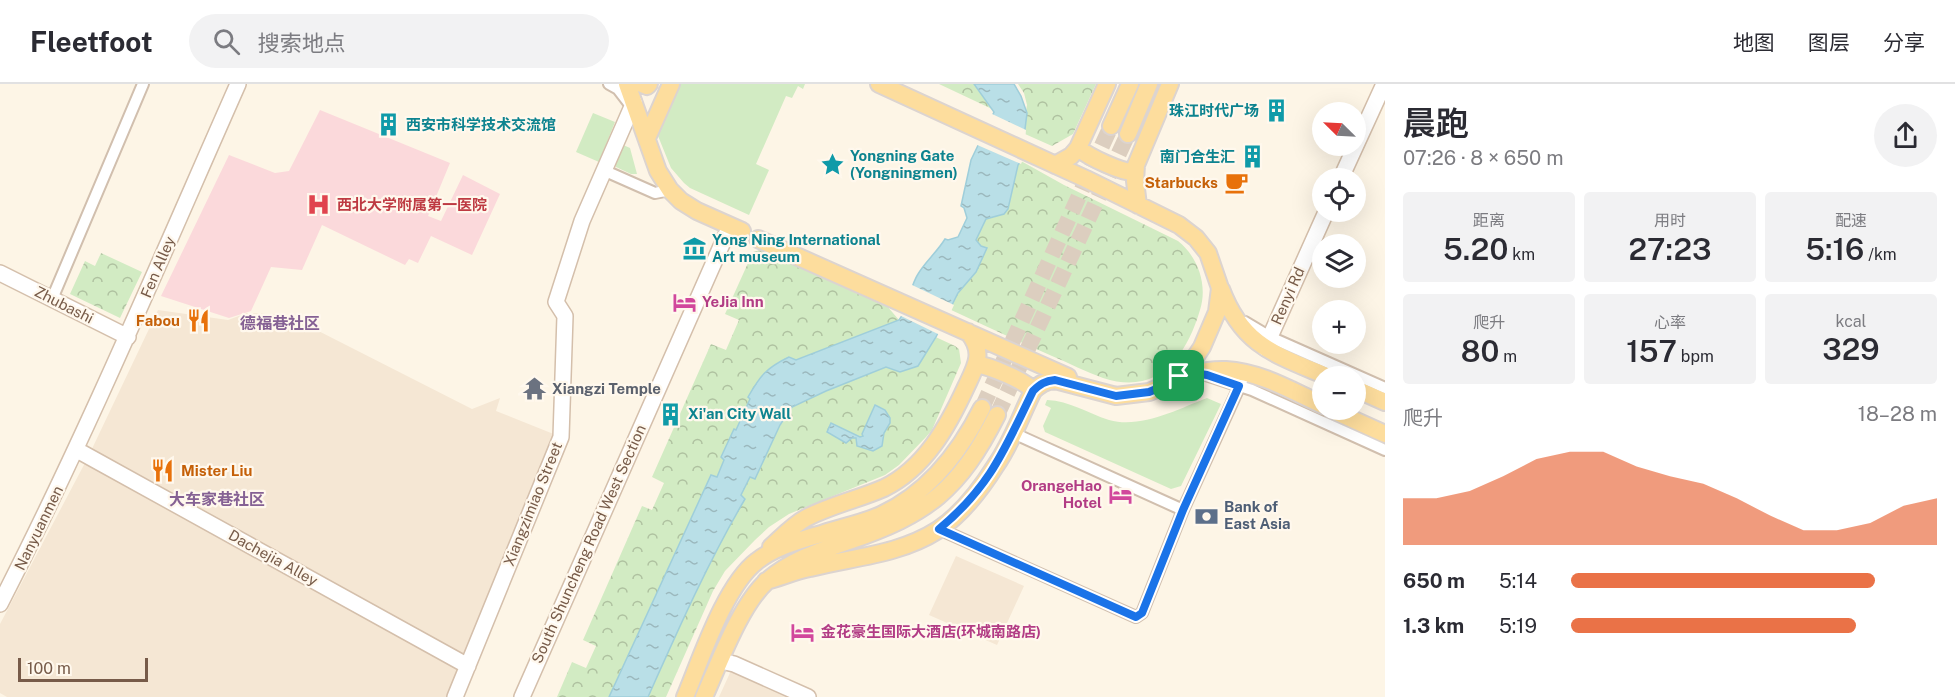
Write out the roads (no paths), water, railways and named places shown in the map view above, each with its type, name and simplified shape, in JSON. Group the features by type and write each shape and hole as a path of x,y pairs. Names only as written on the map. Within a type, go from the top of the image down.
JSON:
{"main road":[{"path":"627,84 658,171 670,190 681,201 697,211 736,229"},
{"path":"642,84 649,84"},
{"path":"645,132 671,84"},
{"path":"879,84 1179,225 1197,238 1208,253 1223,295 1241,328 1268,343 1273,354 1312,370"},
{"path":"1055,165 1071,156 1078,148 1107,84"},
{"path":"1111,126 1130,84"},
{"path":"1128,134 1149,84"},
{"path":"1138,205 1135,172 1170,84"},
{"path":"1078,148 1088,155 1128,172 1135,172"},
{"path":"758,239 1093,389"},
{"path":"1186,375 1210,330 1223,295"},
{"path":"686,697 730,595 756,561 806,518 885,487 920,462 935,444 954,414 976,364 978,350 976,342 967,332"},
{"path":"976,364 1010,377 1030,387 1033,391"},
{"path":"766,581 809,568 882,553 923,538 939,529 970,501 985,482 998,463 1033,391 1046,381 1055,380 1116,396 1135,395 1166,385 1186,375 1226,370 1242,379 1257,375 1312,400"},
{"path":"1366,394 1385,402"},
{"path":"704,697 745,611 766,581 800,559 884,529 922,510 958,478 976,454 989,411 939,474 901,504 879,516 784,545 756,561"},
{"path":"1354,420 1385,434"}],"street":[{"path":"52,299 143,84"},
{"name":"Fen Alley","path":"77,450 238,84"},
{"path":"609,84 633,104"},
{"path":"1346,168 1384,84"},
{"name":"Xiangzimiao Street","path":"455,697 561,437 565,316 556,302 582,221 633,104"},
{"path":"603,170 655,193 670,190"},
{"name":"Renyi Rd","path":"1268,343 1322,222"},
{"name":"South Shuncheng Road West Section","path":"522,697 736,229"},
{"name":"Zhubashi","path":"0,273 128,337"},
{"path":"1268,343 1385,388"},
{"path":"939,529 1136,617 1142,613 1183,510 1242,379 1385,450"},
{"path":"1014,432 1183,510"},
{"name":"Dachejia Alley","path":"77,450 468,666"},
{"name":"Nanyuanmen","path":"0,604 4,585 77,450"},
{"path":"721,661 734,664 808,697"}],"water":[{"path":"974,84 1014,84 1027,113 1021,161 1018,165 1008,209 1004,214 986,219 976,240 981,246 987,248 976,272 958,293 936,337 918,366 900,372 886,367 792,407 780,425 755,479 750,477 741,495 745,499 706,572 648,697 609,697 711,475 717,477 724,460 721,457 750,399 748,397 760,378 769,369 789,357 796,360 899,320 915,279 921,270 945,239 958,237 967,218 961,206 971,160 994,112"},
{"path":"875,405 885,410 890,418 882,446 873,451 857,446 856,438 846,443 827,432 831,423 860,437 863,436"}],"tunnel":[{"path":"982,408 1111,126"},
{"path":"997,415 1128,134"}],"place":[{"name":"珠江时代广场","path":"1277,111"},
{"name":"西安市科学技术交流馆","path":"388,125"},
{"name":"南门合生汇","path":"1253,157"},
{"name":"Yongning Gate (Yongningmen)","path":"832,165"},
{"name":"Starbucks","path":"1236,183"},
{"name":"西北大学附属第一医院","path":"319,205"},
{"name":"Yong Ning International Art museum","path":"694,249"},
{"name":"YeJia Inn","path":"684,302"},
{"name":"Fabou","path":"198,321"},
{"name":"Xiangzi Temple","path":"534,389"},
{"name":"Xi'an City Wall","path":"670,414"},
{"name":"Mister Liu","path":"163,471"},
{"name":"OrangeHao Hotel","path":"1120,495"},
{"name":"Bank of East Asia","path":"1206,516"},
{"name":"金花豪生国际大酒店(环城南路店)","path":"803,632"}],"district":[{"name":"德福巷社区","path":"280,323"},
{"name":"大车家巷社区","path":"217,499"}]}
